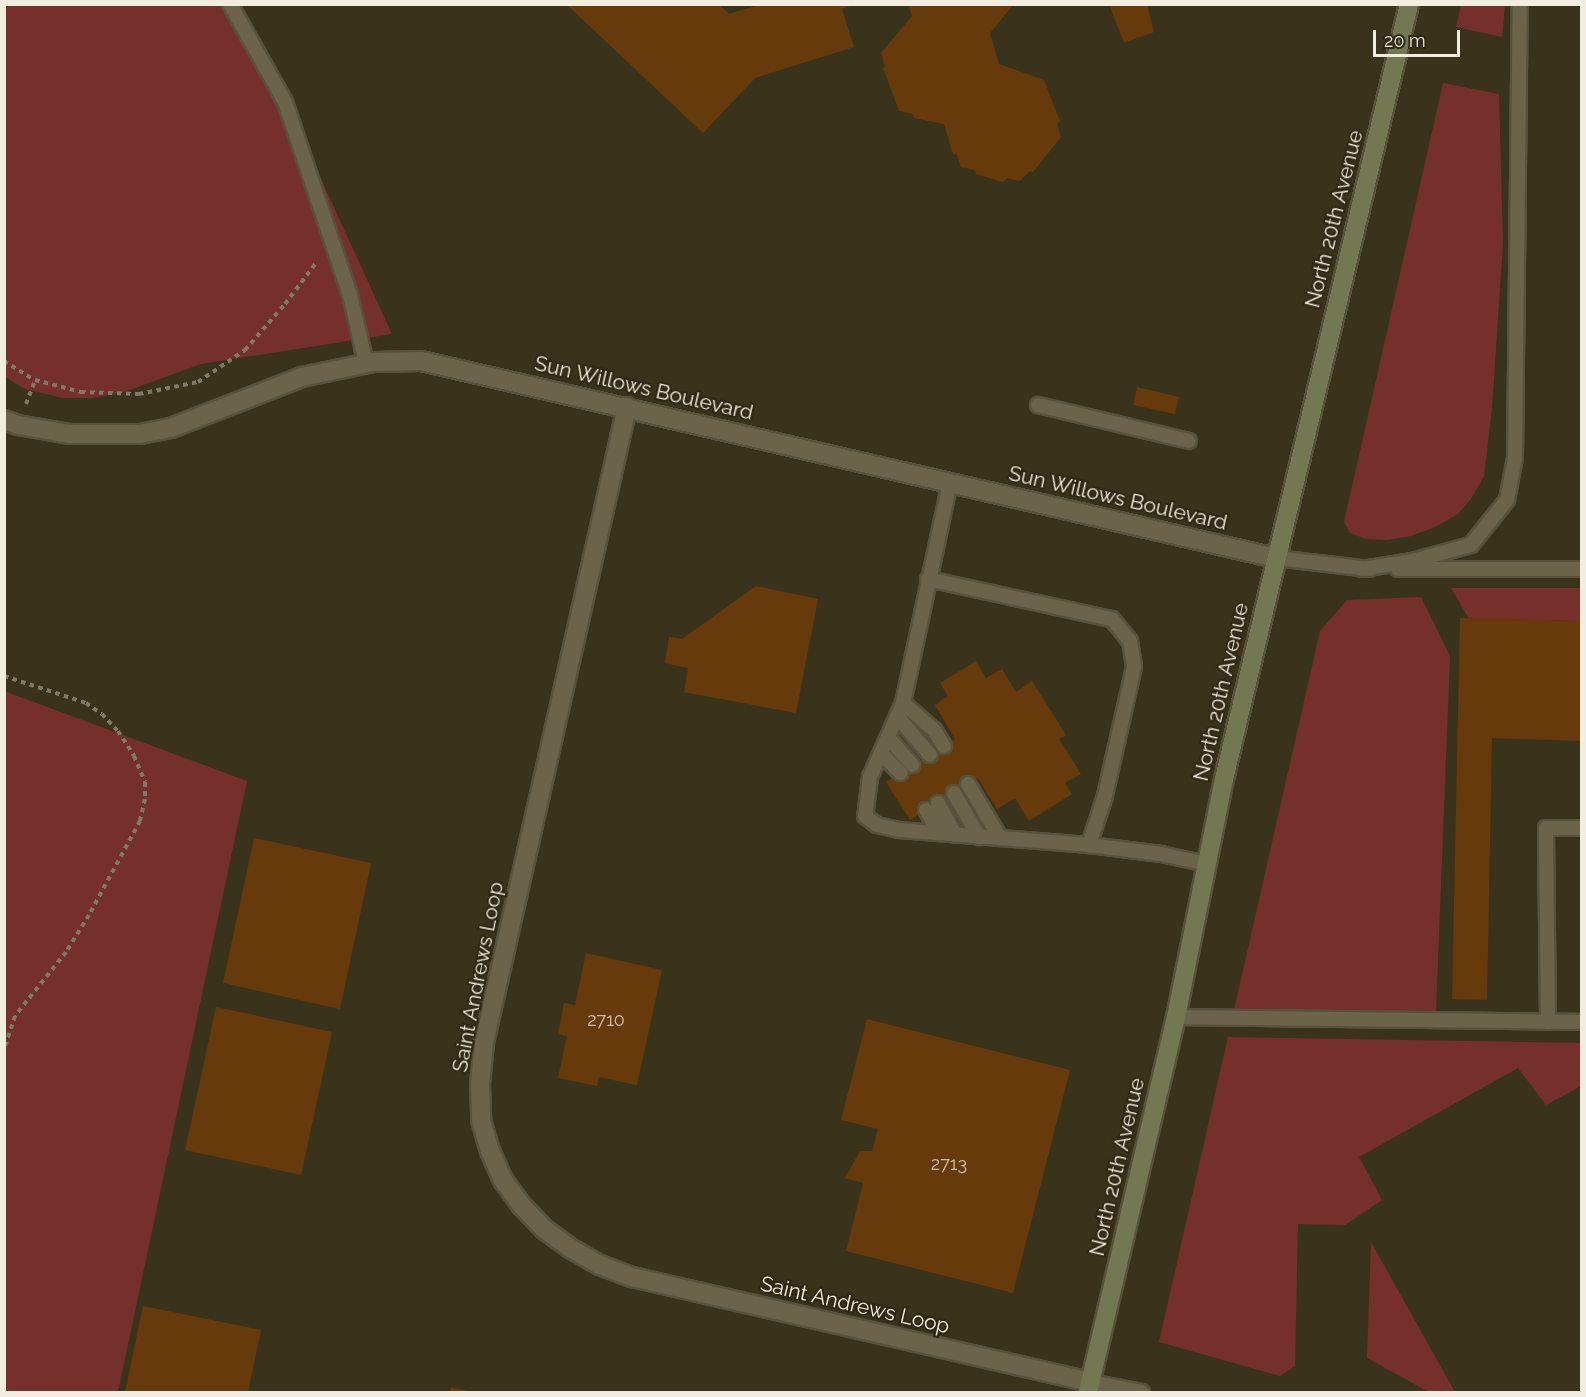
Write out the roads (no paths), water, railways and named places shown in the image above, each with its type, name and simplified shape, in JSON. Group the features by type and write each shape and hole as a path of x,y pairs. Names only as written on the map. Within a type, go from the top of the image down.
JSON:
{"main road":[{"name":"North 20th Avenue","path":"1089,1387 1176,1017 1207,864 1276,558 1409,4"}],"street":[{"name":"Sun Willows Boulevard","path":"4,420 18,425 70,434 140,434 171,428 295,379 366,363 421,361 627,406 1276,558"},
{"name":"Saint Andrews Loop","path":"627,406 484,1043 480,1084 481,1120 490,1151 503,1180 522,1206 544,1229 600,1265 632,1277 1089,1387"}],"lane":[{"path":"230,4 285,102 350,295 366,363"},
{"path":"1362,569 1412,561 1471,545 1507,500 1515,458 1520,4"},
{"path":"1038,405 1189,441"},
{"path":"950,482 900,709 870,777 865,816 877,825 956,835 1089,845 1161,854 1207,864"},
{"path":"1276,558 1362,569 1581,570"},
{"path":"928,579 1112,620 1130,641 1134,667 1105,796 1089,845"},
{"path":"900,709 934,730 944,746"},
{"path":"900,709 930,754"},
{"path":"888,737 912,765"},
{"path":"881,753 900,773"},
{"path":"968,784 1000,838"},
{"path":"954,793 980,837"},
{"path":"940,833 932,807 956,835"},
{"path":"1548,1022 1546,828 1581,828"},
{"path":"1176,1017 1581,1022"},
{"path":"1089,1387 1142,1392"}]}
